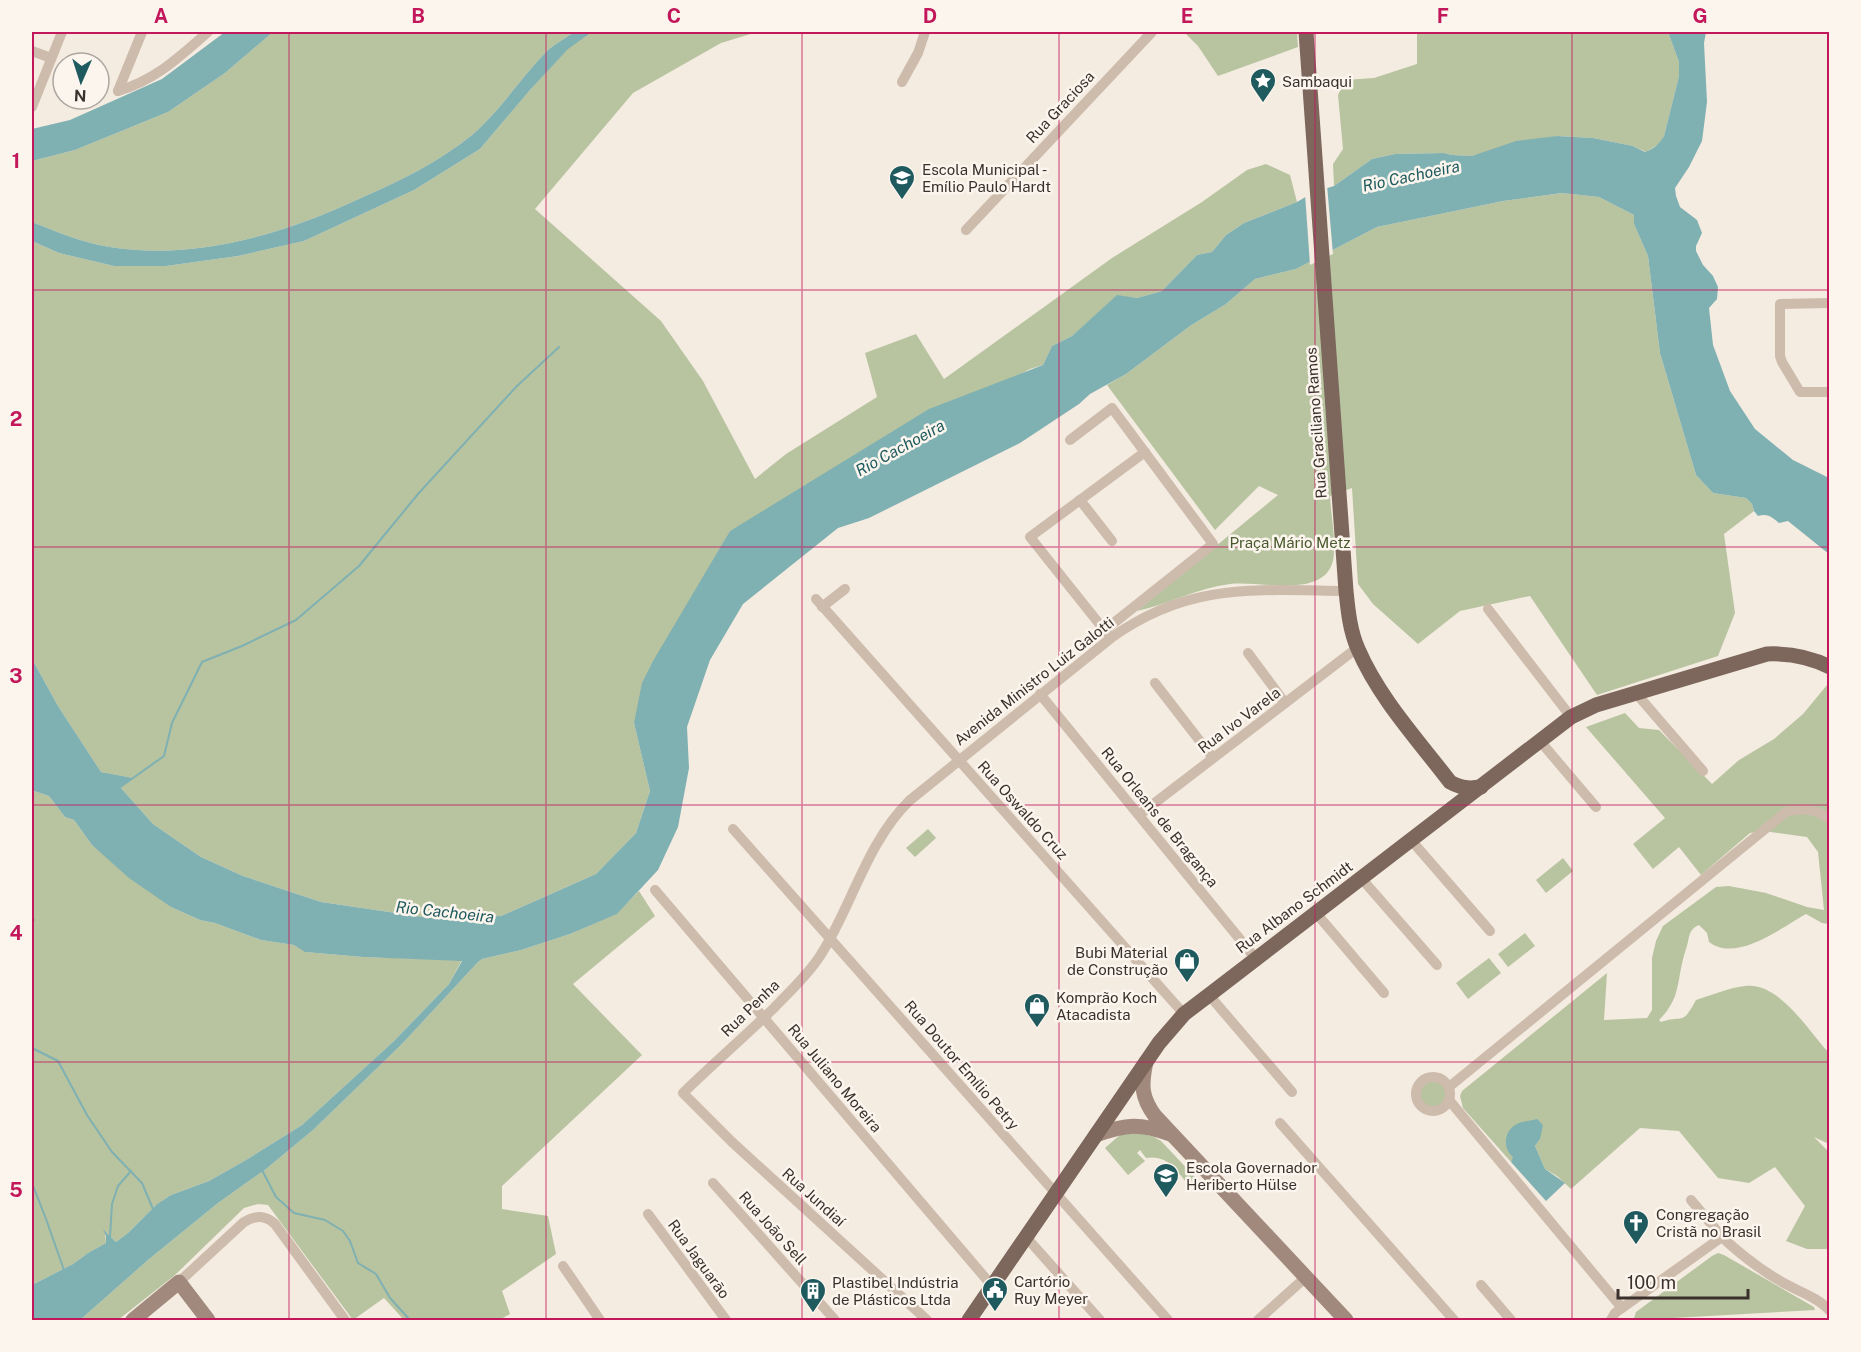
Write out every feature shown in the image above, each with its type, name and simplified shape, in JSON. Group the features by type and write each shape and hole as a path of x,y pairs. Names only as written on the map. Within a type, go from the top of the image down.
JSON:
{"main road":[{"name":"Rua Graciliano Ramos","path":"1306,32 1350,621 1357,648 1367,667 1391,705 1450,782"},
{"name":"Rua Albano Schmidt","path":"969,1320 1167,1032 1184,1014 1571,717 1596,705 1635,692 1752,657 1781,653 1805,657 1830,667"},
{"path":"1450,782 1469,789 1481,787"},
{"path":"1448,813 1452,800 1450,782"}],"street":[{"path":"54,51 62,32"},
{"path":"142,32 118,91 135,86 159,73 208,32"},
{"path":"902,82 912,67 925,32"},
{"name":"Rua Graciosa","path":"966,230 1152,32"},
{"path":"32,51 51,58 32,107"},
{"path":"1830,303 1780,304 1779,348 1782,362 1800,392 1830,392"},
{"path":"1070,440 1112,408 1145,452 1213,544 1108,634 1029,537 1145,452"},
{"path":"1080,500 1112,541"},
{"name":"Rua Oswaldo Cruz","path":"845,589 819,603 1184,1014"},
{"name":"Avenida Ministro Luiz Galotti","path":"830,938 874,849 891,822 909,801 1040,694 1108,634 1190,598 1209,594 1257,590 1346,591"},
{"path":"1488,609 1571,717"},
{"name":"Rua Ivo Varela","path":"1138,815 1357,648"},
{"path":"1248,653 1285,703"},
{"path":"1155,683 1214,758"},
{"path":"1635,692 1703,771"},
{"name":"Rua Orleans de Bragança","path":"1040,694 1256,959"},
{"path":"1540,741 1596,807"},
{"path":"1449,1087 1786,812 1809,809 1830,819"},
{"name":"Rua Doutor Emílio Petry","path":"733,829 1168,1320"},
{"path":"1411,840 1490,931"},
{"path":"1361,878 1437,965"},
{"name":"Rua Juliano Moreira","path":"655,890 993,1287"},
{"path":"1316,913 1384,993"},
{"name":"Rua Penha","path":"683,1093 809,971 830,938"},
{"path":"1209,995 1292,1092"},
{"path":"1146,1062 1142,1080 1146,1103 1173,1135 1346,1320"},
{"path":"1449,1100 1441,1109 1430,1110 1419,1105 1416,1094 1419,1083 1429,1077 1441,1078 1449,1087 1449,1100 1622,1308"},
{"name":"Rua Jundiaí","path":"683,1093 732,1142 927,1320"},
{"path":"1280,1123 1454,1320"},
{"path":"1096,1135 1117,1127 1141,1125 1173,1135"},
{"name":"Rua João Sell","path":"712,1183 835,1320"},
{"path":"1691,1200 1722,1237 1742,1256 1762,1270 1815,1299 1830,1311"},
{"name":"Rua Jaguarão","path":"648,1214 726,1320"},
{"path":"133,1320 179,1282 244,1222 258,1216 275,1224 345,1320"},
{"path":"1026,1237 1100,1320"},
{"path":"1611,1320 1622,1308 1722,1237"},
{"path":"563,1266 600,1320"},
{"path":"1258,1320 1306,1277"},
{"path":"179,1282 208,1320"},
{"path":"1480,1285 1511,1320"}],"green space":[{"path":"273,32 574,32 548,50 492,115 459,145 405,178 301,223 239,241 207,247 142,250 90,243 32,222 32,161 75,150 168,112 225,73"},
{"path":"592,32 757,32 721,43 633,93 535,209 661,321 703,381 755,479 786,454 877,397 865,353 916,334 944,379 1112,258 1202,202 1247,170 1266,164 1290,175 1297,202 1244,223 1226,235 1212,252 1197,255 1162,291 1137,298 1117,296 1072,336 1052,346 1043,365 1030,369 730,531 634,723 650,791 636,833 596,874 501,916 430,918 321,902 243,876 201,857 153,824 120,787 132,778 101,772 58,706 32,659 32,241 59,253 114,266 166,266 238,256 304,241 414,190 480,149 568,48"},
{"path":"1184,32 1297,32 1298,47 1218,76 1198,46"},
{"path":"1417,32 1668,32 1679,62 1679,76 1664,136 1659,144 1646,152 1633,146 1593,138 1557,136 1472,156 1444,153 1395,154 1372,159 1334,186 1333,164 1343,149 1338,95 1345,80 1374,78 1417,64"},
{"name":"Praça Mário Metz","path":"1563,193 1599,197 1634,215 1634,224 1648,256 1660,353 1696,475 1713,493 1746,498 1752,504 1754,511 1724,534 1735,613 1718,656 1597,695 1530,596 1460,611 1418,644 1373,604 1358,584 1352,488 1330,496 1334,552 1331,568 1322,578 1309,583 1293,585 1230,584 1218,586 1137,611 1278,495 1259,486 1215,530 1107,385 1126,374 1190,326 1226,304 1255,279 1296,269 1377,227 1503,201"},
{"path":"1827,685 1830,687 1829,924 1822,923 1806,914 1758,941 1732,948 1720,947 1709,942 1707,933 1699,925 1695,927 1692,929 1682,961 1675,996 1659,1020 1661,1022 1685,1017 1696,1000 1732,988 1758,987 1770,991 1781,999 1803,1021 1829,1053 1829,1144 1814,1137 1829,1152 1829,1249 1807,1249 1786,1241 1805,1206 1775,1167 1749,1183 1718,1178 1679,1131 1640,1128 1571,1189 1545,1169 1535,1146 1540,1139 1514,1157 1511,1162 1463,1108 1460,1096 1462,1091 1607,973 1604,1020 1647,1018 1652,1010 1652,958 1663,926 1716,887 1729,886 1766,893 1807,907 1824,910 1818,852 1807,837 1763,831 1750,833 1701,875 1679,847 1653,869 1633,844 1665,818 1586,727 1625,713 1639,728 1659,730 1712,784 1739,760 1774,739 1803,714"},
{"path":"32,787 34,791 49,796 65,817 74,820 92,845 171,907 200,920 215,923 261,940 294,945 306,952 363,957 462,960 449,984 394,1041 302,1125 209,1181 171,1195 157,1204 116,1242 105,1231 106,1243 73,1264 32,1285"},
{"path":"928,829 936,838 915,857 906,848"},
{"path":"1563,858 1573,871 1546,893 1536,880"},
{"path":"639,891 655,916 573,984 642,1055 502,1186 502,1209 548,1216 556,1254 502,1291 510,1314 499,1320 404,1320 384,1298 353,1320 268,1205 258,1204 244,1208 175,1275 118,1320 80,1320 148,1260 313,1130 402,1044 478,962 570,934 616,914"},
{"path":"1525,933 1535,946 1508,967 1498,954"},
{"path":"1489,958 1501,973 1468,999 1456,983"},
{"path":"1433,1079 1443,1084 1448,1094 1443,1104 1433,1109 1423,1104 1418,1094 1423,1084"},
{"path":"1137,1132 1161,1141 1195,1177 1191,1188 1167,1162 1161,1159 1146,1158 1140,1150 1137,1153 1145,1161 1128,1175 1105,1148 1121,1134"},
{"path":"1718,1253 1814,1307 1815,1310 1638,1320 1634,1318 1636,1312"}],"water":[{"path":"225,32 273,32 225,73 168,112 75,150 32,161 32,129 70,120 90,111 111,111 111,102 162,79"},
{"path":"574,32 592,32 568,49 480,149 414,190 304,241 238,256 166,266 114,266 59,253 32,241 32,222 90,243 142,250 207,247 239,241 301,223 405,178 459,145 492,115 548,50"},
{"name":"Rio Cachoeira","path":"1668,32 1706,32 1704,43 1707,102 1702,141 1675,188 1680,207 1697,220 1702,233 1696,251 1718,287 1717,299 1709,308 1713,345 1730,391 1755,429 1793,460 1829,478 1829,554 1788,521 1779,523 1769,516 1758,516 1746,498 1713,493 1696,475 1660,353 1648,256 1634,224 1634,215 1599,197 1562,193 1503,201 1377,227 1296,269 1255,279 1226,304 1190,326 1126,374 1090,394 1079,404 1020,443 869,518 838,528 743,604 710,660 687,727 689,768 678,827 658,870 617,914 570,934 521,950 482,959 402,1044 313,1130 148,1260 80,1320 32,1320 32,1285 73,1264 106,1243 103,1229 116,1242 157,1204 171,1195 209,1181 302,1125 394,1041 449,984 462,961 305,952 294,945 261,940 215,923 200,920 171,907 129,878 92,845 74,820 65,817 49,796 34,791 32,787 32,659 58,706 101,772 133,778 120,787 153,824 201,857 243,876 321,902 430,918 501,916 596,874 636,833 650,791 634,723 642,683 730,531 929,409 1043,365 1052,346 1072,336 1117,295 1137,298 1162,291 1197,255 1212,252 1226,235 1244,223 1297,202 1314,192 1334,186 1372,159 1395,154 1444,153 1472,156 1516,141 1557,136 1593,138 1633,146 1645,152 1651,149 1664,136 1679,76 1679,62"},
{"path":"1537,1119 1543,1125 1540,1139 1535,1146 1545,1169 1565,1183 1546,1201 1511,1162 1513,1157 1506,1144 1509,1130 1519,1123"}],"pier":[{"path":"1327,185 1333,254 1310,265 1305,194"}],"waterway":[{"path":"119,788 164,756 172,723 202,662 296,620 359,566 418,494 516,387 559,347"},
{"path":"32,1048 58,1061 87,1115 112,1152 142,1183 153,1209"},
{"path":"262,1170 276,1197 294,1213 325,1220 343,1231 350,1241 358,1263 376,1274 390,1298 410,1320"},
{"path":"110,1237 112,1204 118,1186 131,1171"},
{"path":"32,1183 64,1270"}],"place":[{"name":"Sambaqui","path":"1263,104"},
{"name":"Escola Municipal - Emílio Paulo Hardt","path":"902,201"},
{"name":"Bubi Material de Construção","path":"1187,984"},
{"name":"Komprão Koch Atacadista","path":"1037,1029"},
{"name":"Escola Governador Heriberto Hülse","path":"1166,1199"},
{"name":"Congregação Cristã no Brasil","path":"1636,1246"},
{"name":"Cartório Ruy Meyer","path":"995,1313"},
{"name":"Plastibel Indústria de Plásticos Ltda","path":"813,1314"}]}
